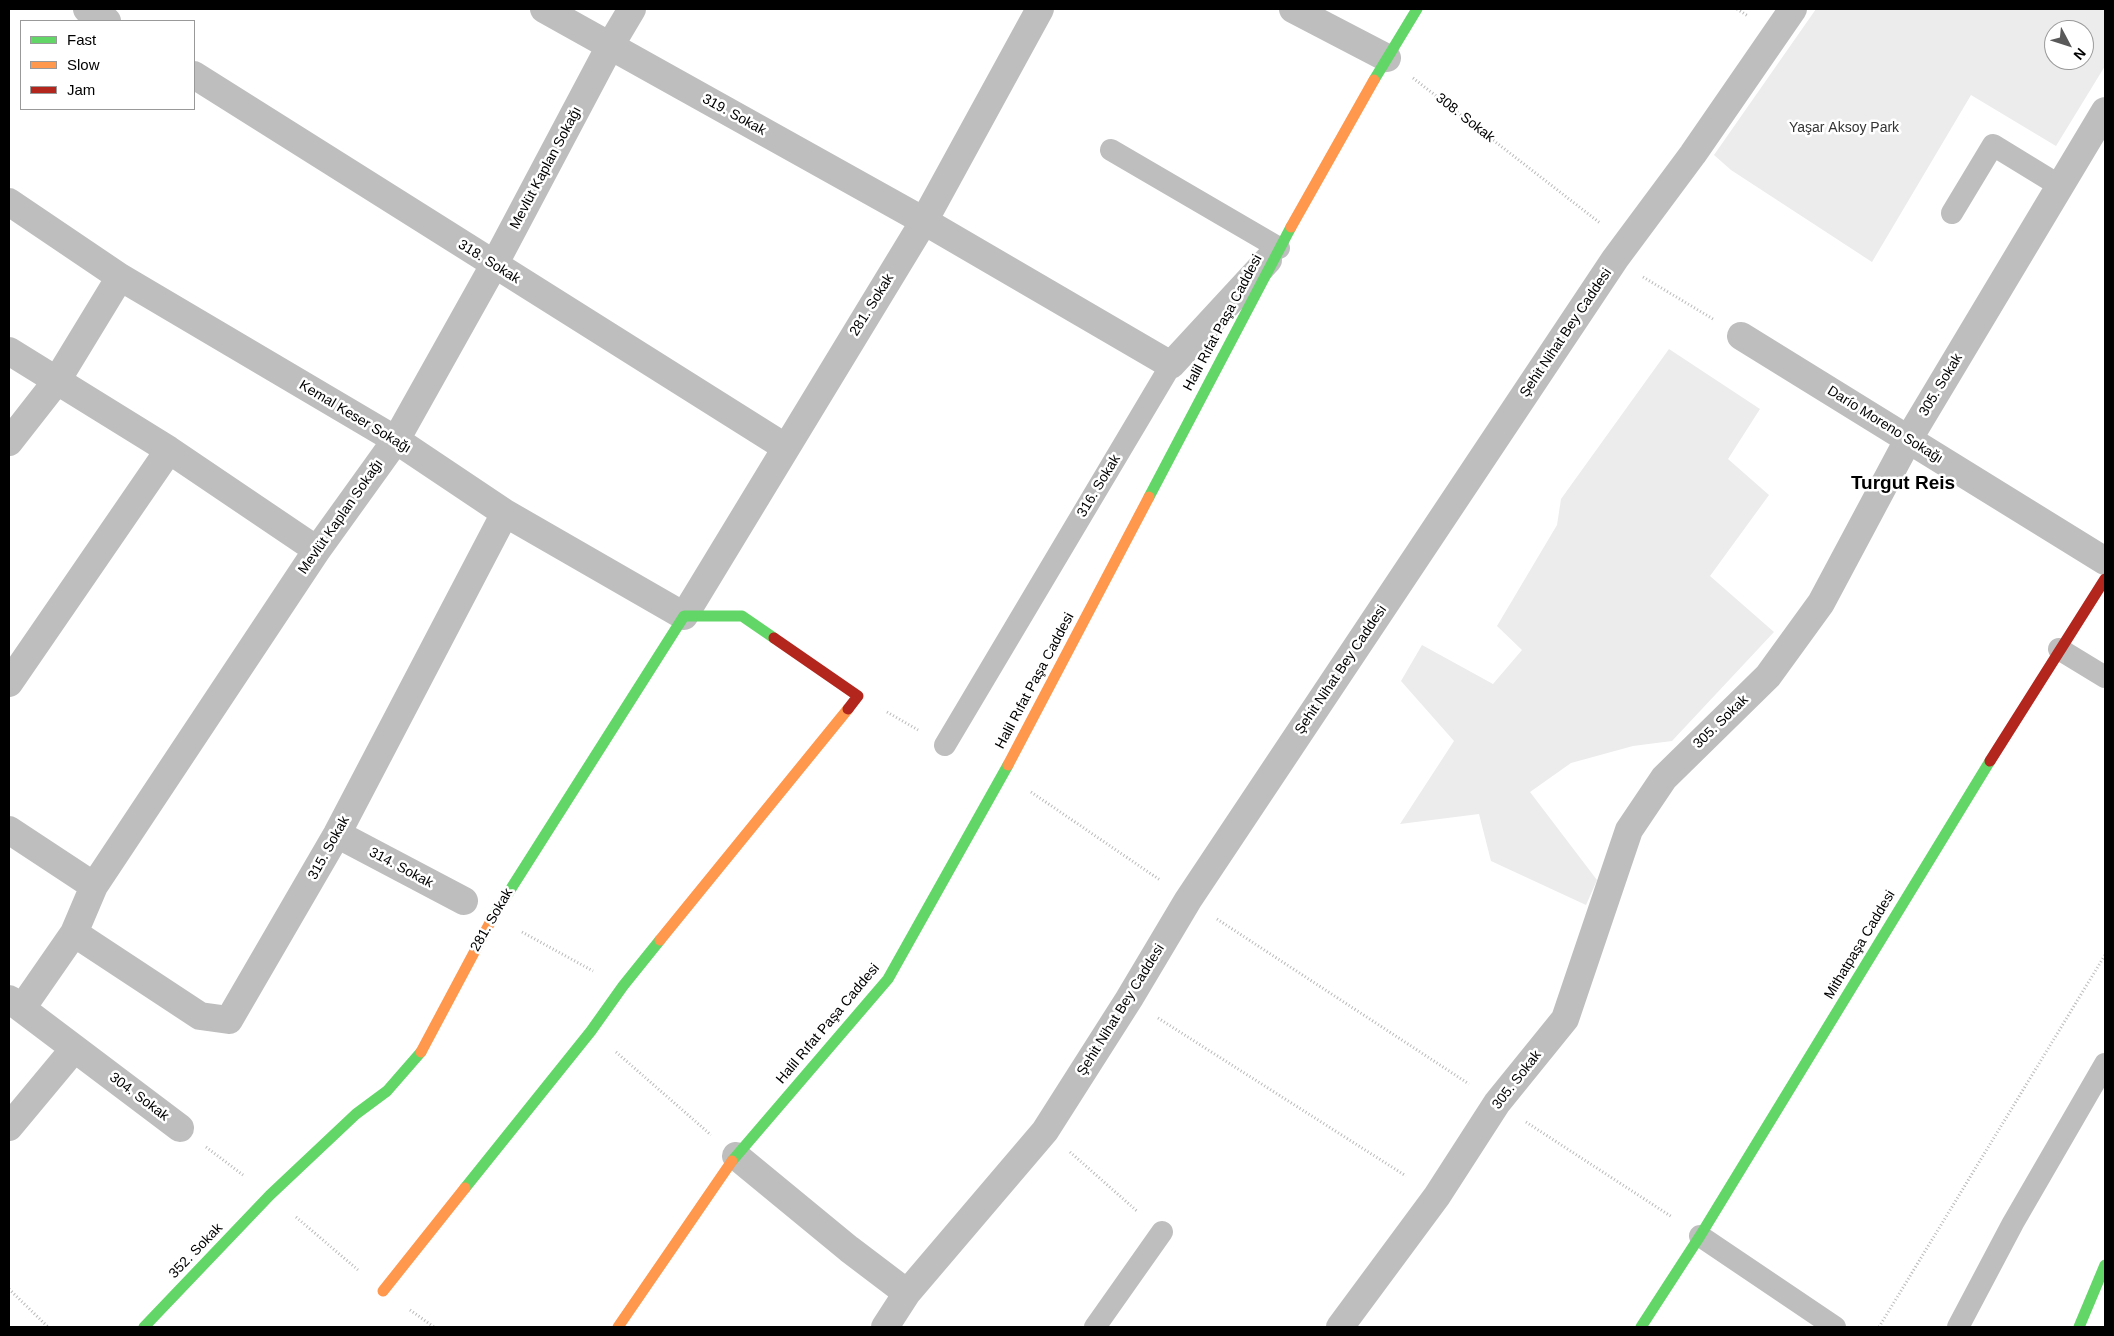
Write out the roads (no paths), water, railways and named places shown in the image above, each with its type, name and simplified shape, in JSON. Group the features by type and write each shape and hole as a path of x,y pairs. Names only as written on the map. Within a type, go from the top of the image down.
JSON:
{"street":[{"path":"87,9 105,20"},
{"name":"319. Sokak","path":"544,9 924,221 1171,364"},
{"name":"Mevlüt Kaplan Sokağı","path":"15,1004 74,932 94,886 317,550 396,440 494,265 610,46 632,9"},
{"name":"281. Sokak","path":"270,1195 356,1114 387,1092 424,1048 435,1022 493,917 690,607 785,447 924,221 1040,9"},
{"path":"1293,9 1387,58"},
{"name":"Halil Rıfat Paşa Caddesi","path":"618,1327 736,1156 888,979 1004,773 1279,248 1417,9"},
{"name":"Şehit Nihat Bey Caddesi","path":"885,1327 906,1293 1045,1131 1129,999 1188,900 1620,251 1693,154 1793,9"},
{"name":"318. Sokak","path":"195,77 785,447"},
{"name":"305. Sokak","path":"1340,1327 1437,1196 1497,1103 1565,1019 1629,830 1664,778 1768,676 1821,602 1908,440 2105,111"},
{"name":"Kemal Keser Sokağı","path":"9,202 120,278 396,440 505,513 690,607"},
{"name":"316. Sokak","path":"1171,364 1279,248"},
{"path":"9,442 56,382 120,278"},
{"name":"Darío Moreno Sokağı","path":"1741,336 2105,561"},
{"path":"9,351 56,382 169,450 317,550"},
{"path":"9,683 169,450"},
{"name":"315. Sokak","path":"74,932 200,1016 229,1020 337,834 505,513"},
{"name":"Mithatpaşa Caddesi","path":"1641,1327 1700,1236 2059,649 2105,579"},
{"path":"383,1291 591,1031 623,986 858,696 742,616 690,607"},
{"path":"9,830 94,886"},
{"name":"314. Sokak","path":"337,834 464,901"},
{"name":"304. Sokak","path":"15,1004 180,1128"},
{"path":"9,1127 74,1049"},
{"path":"736,1156 849,1249 906,1293"},
{"name":"352. Sokak","path":"144,1327 270,1195"},
{"path":"2079,1327 2105,1265"}],"lane":[{"path":"1952,213 1993,145 2060,186"},
{"path":"1111,150 1279,248"},
{"name":"316. Sokak","path":"946,745 1171,364"},
{"path":"2059,649 2105,677"},
{"path":"1958,1327 2013,1223 2105,1064"},
{"path":"1095,1327 1162,1232"},
{"path":"1700,1236 1835,1327"}],"district":[{"name":"Turgut Reis","path":"1903,484"}],"park label":[{"name":"Yaşar Aksoy Park","path":"1844,128"}]}
